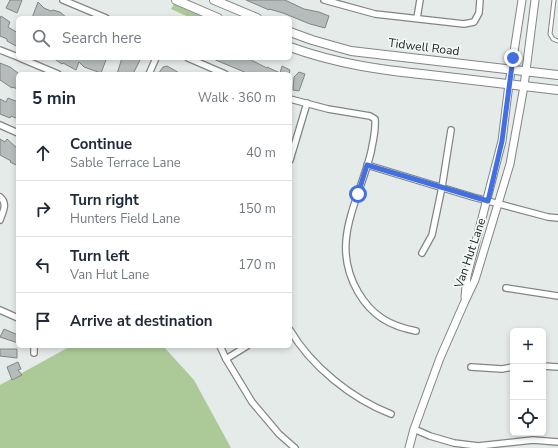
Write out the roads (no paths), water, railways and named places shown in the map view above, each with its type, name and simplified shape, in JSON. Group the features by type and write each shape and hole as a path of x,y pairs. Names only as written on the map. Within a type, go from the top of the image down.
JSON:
{"main road":[{"path":"177,0 213,16"},
{"path":"214,0 251,16"},
{"name":"Tidwell Road","path":"292,33 351,51 558,75"},
{"path":"292,48 307,54 348,64 558,90"},
{"path":"348,64 351,51"}],"street":[{"path":"63,0 101,16"},
{"path":"324,0 375,14 464,24 474,22 479,13 480,0"},
{"path":"417,18 420,0"},
{"name":"Van Hut Lane","path":"465,301 467,276 488,201 502,141 511,69 522,0"},
{"name":"Van Hut Lane","path":"409,448 414,429 440,358 475,280 510,164 524,86 535,0"},
{"path":"0,50 16,57"},
{"path":"24,60 53,72"},
{"path":"150,72 155,60"},
{"path":"193,60 220,72"},
{"path":"292,100 328,109 370,116 375,119 375,134 346,232 345,252 348,273 361,297 370,309 381,318 395,326 416,331"},
{"path":"292,153 306,103"},
{"path":"0,125 16,131"},
{"path":"422,253 432,235 442,187 451,130"},
{"path":"367,165 498,204 548,217 558,218"},
{"path":"0,197 4,202 4,210 0,220"},
{"path":"506,288 558,296"},
{"path":"0,310 16,317"},
{"path":"292,333 303,349 330,377 363,400 391,414"},
{"path":"34,348 34,353"},
{"path":"221,348 252,402 274,429 292,447"},
{"path":"226,359 244,348"},
{"path":"546,366 558,367"},
{"path":"471,367 502,369 510,368"},
{"path":"414,429 430,436 454,443 478,446 534,440 558,442"}],"lane":[{"path":"554,0 550,34 553,39 558,41"}]}
